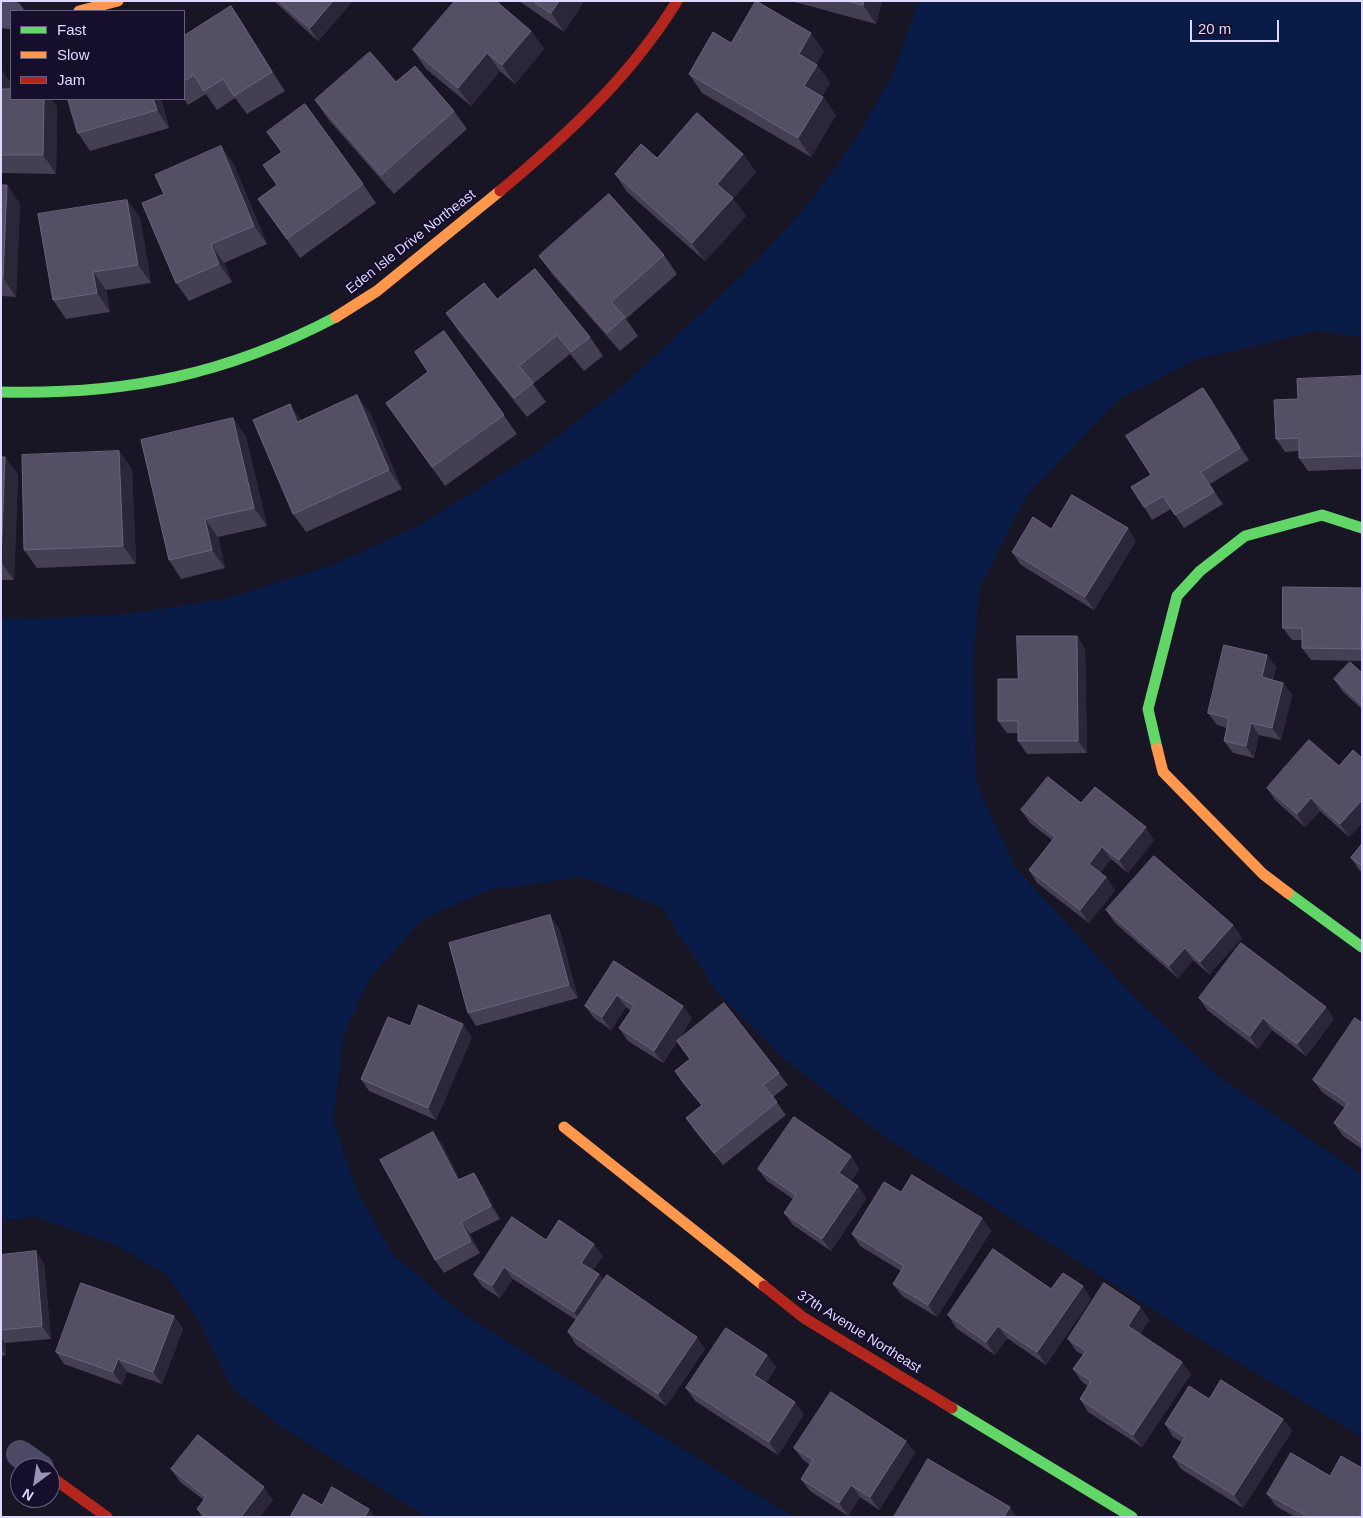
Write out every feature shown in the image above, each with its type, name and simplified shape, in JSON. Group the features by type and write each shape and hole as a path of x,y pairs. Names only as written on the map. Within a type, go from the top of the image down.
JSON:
{"street":[{"path":"83,10 118,1"},
{"name":"Eden Isle Drive Northeast","path":"1,392 33,393 119,388 181,375 240,358 297,338 364,300 472,216 587,115 647,47 677,1"},
{"path":"1362,528 1322,515 1245,536 1200,571 1177,596 1148,709 1163,772 1262,874 1362,947"},
{"name":"37th Avenue Northeast","path":"564,1127 804,1318 1132,1517"},
{"path":"60,1483 107,1517"}],"water":[{"path":"919,1 1362,1 1362,337 1317,331 1196,359 1119,399 1026,496 979,589 973,664 976,783 1016,868 1130,993 1219,1077 1362,1175 1362,1437 1191,1334 885,1137 784,1059 719,994 661,907 583,877 488,890 422,920 369,979 344,1034 333,1119 356,1189 392,1254 464,1315 793,1517 427,1517 280,1426 232,1388 198,1320 168,1276 114,1244 34,1217 1,1221 1,618 33,619 128,614 225,599 332,565 418,526 537,452 620,388 753,265 811,201 855,139 892,77"}],"building":[{"path":"279,1 333,1 310,28"},
{"path":"455,1 496,1 531,31 502,65 487,53 458,88 413,50"},
{"path":"533,1 559,1 551,13"},
{"path":"756,1 811,33 799,54 817,65 804,86 823,97 798,138 689,74 713,32 731,43"},
{"path":"848,1 864,1 863,5"},
{"path":"231,6 272,72 234,96 223,79 204,91 194,75 185,80 185,35"},
{"path":"370,52 396,82 415,66 454,111 381,175 315,100"},
{"path":"1,89 10,89 10,100 44,100 43,155 1,155"},
{"path":"68,100 153,100 157,110 78,133"},
{"path":"305,104 363,184 287,239 258,199 277,185 263,165 282,152 267,132"},
{"path":"697,113 743,154 717,184 733,198 692,243 615,174 641,144 657,158"},
{"path":"221,146 254,226 211,244 219,264 176,283 142,203 164,194 155,175"},
{"path":"1,185 7,185 3,278 1,278"},
{"path":"609,194 664,255 611,302 625,317 607,333 539,256"},
{"path":"127,200 138,265 93,272 97,293 53,300 38,214"},
{"path":"535,269 590,337 571,352 557,335 519,366 533,383 514,398 446,313 484,283 497,299"},
{"path":"444,331 504,415 432,467 386,403 428,372 415,352"},
{"path":"1362,376 1362,456 1299,458 1299,438 1276,439 1274,400 1298,399 1297,379"},
{"path":"1203,388 1240,448 1201,472 1214,492 1175,515 1163,496 1144,507 1131,487 1151,475 1126,436"},
{"path":"357,395 389,470 293,514 253,420 290,404 297,422"},
{"path":"233,418 254,508 205,519 212,550 169,560 141,440"},
{"path":"119,451 123,546 24,550 22,455"},
{"path":"1,457 5,457 1,559"},
{"path":"1072,495 1128,528 1085,597 1012,552 1033,517 1051,529"},
{"path":"1283,587 1362,588 1361,649 1302,648 1302,628 1283,628"},
{"path":"1017,636 1077,636 1078,741 1018,741 1018,721 998,721 998,679 1018,679"},
{"path":"1224,645 1267,655 1262,677 1283,683 1272,728 1251,723 1246,746 1224,741 1229,718 1208,713"},
{"path":"1350,662 1362,673 1362,705 1334,679"},
{"path":"1309,740 1339,766 1353,750 1362,758 1362,800 1340,824 1311,798 1297,814 1267,788"},
{"path":"1048,777 1081,803 1095,787 1146,827 1119,860 1102,847 1089,864 1106,877 1080,910 1029,870 1055,837 1021,810"},
{"path":"1362,844 1362,866 1351,858"},
{"path":"1154,856 1233,925 1200,962 1185,948 1169,966 1106,910"},
{"path":"550,915 569,985 468,1013 449,943"},
{"path":"1241,943 1326,1007 1297,1044 1263,1018 1250,1036 1199,998"},
{"path":"614,961 683,1006 654,1051 619,1028 634,1006 617,995 602,1017 585,1006"},
{"path":"724,1003 779,1073 763,1085 777,1102 714,1153 686,1118 702,1105 675,1071 690,1059 677,1041"},
{"path":"419,1005 463,1024 428,1108 361,1079 388,1017 410,1026"},
{"path":"1355,1018 1362,1023 1362,1143 1334,1123 1348,1103 1313,1080"},
{"path":"794,1117 851,1156 839,1173 858,1186 822,1239 784,1213 796,1195 758,1169"},
{"path":"433,1132 458,1180 474,1173 491,1206 461,1222 471,1241 435,1260 380,1160"},
{"path":"912,1175 982,1218 928,1305 893,1284 904,1266 852,1234 884,1182 901,1192"},
{"path":"512,1217 546,1240 559,1220 594,1244 581,1263 599,1274 574,1312 504,1267 492,1286 474,1275"},
{"path":"993,1249 1051,1289 1063,1273 1083,1286 1037,1352 998,1326 986,1342 948,1315"},
{"path":"36,1251 42,1326 1,1330 1,1255"},
{"path":"607,1275 697,1337 658,1394 568,1332"},
{"path":"81,1283 174,1316 153,1372 118,1359 113,1372 56,1352"},
{"path":"1104,1283 1140,1307 1128,1326 1182,1362 1133,1435 1080,1399 1091,1381 1073,1369 1086,1351 1068,1339"},
{"path":"726,1328 767,1355 754,1375 795,1402 769,1442 686,1388"},
{"path":"1221,1380 1283,1419 1234,1495 1173,1457 1185,1437 1165,1424 1189,1386 1209,1399"},
{"path":"831,1392 906,1441 870,1497 851,1485 839,1503 801,1479 813,1460 794,1448"},
{"path":"198,1435 264,1487 241,1517 206,1517 197,1509 206,1497 171,1469"},
{"path":"1291,1453 1330,1476 1341,1456 1362,1468 1362,1511 1359,1517 1306,1517 1267,1494"},
{"path":"928,1459 1010,1507 1004,1517 894,1517"},
{"path":"332,1487 369,1509 365,1517 290,1517 303,1494 322,1505"}],"traffic: fast":[{"path":"1,392 90,390 174,377 255,354 336,317"},
{"path":"1157,748 1148,709 1177,596 1200,571 1245,536 1322,515 1362,528"},
{"path":"1288,893 1362,947"},
{"path":"952,1408 1132,1517"}],"traffic: slow":[{"path":"83,10 118,1"},
{"path":"336,317 377,291 500,191"},
{"path":"1157,748 1163,772 1263,874 1288,893"},
{"path":"564,1127 764,1286"}],"traffic: jam":[{"path":"500,191 596,103 639,54 677,1"},
{"path":"764,1286 804,1318 952,1408"},
{"path":"60,1483 107,1517"}]}
